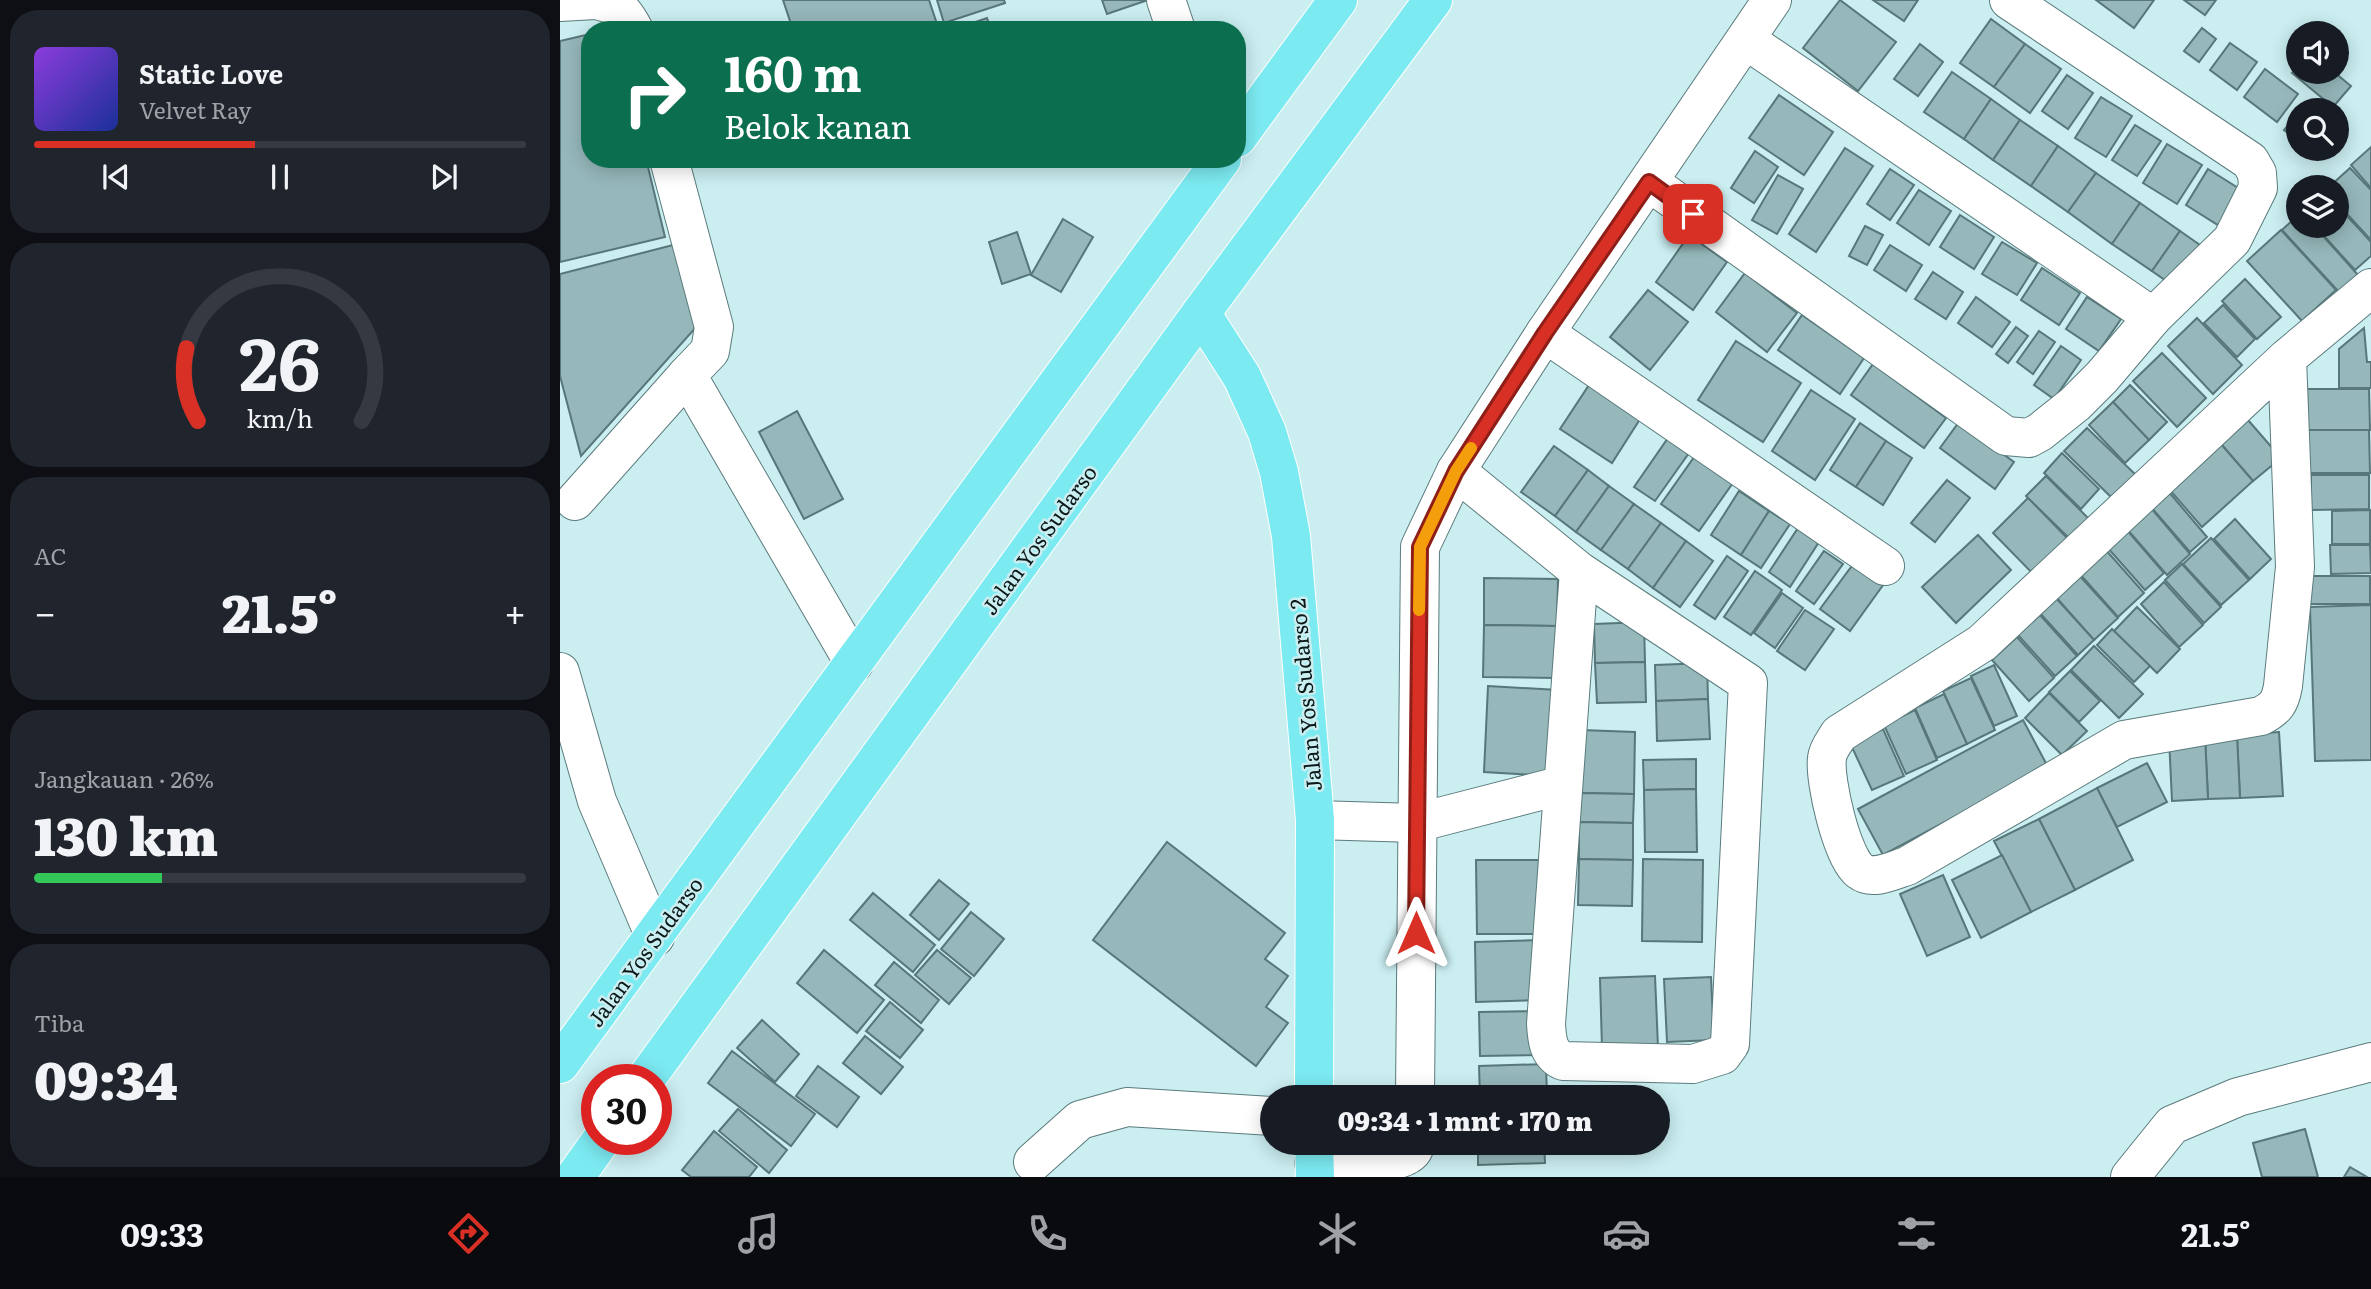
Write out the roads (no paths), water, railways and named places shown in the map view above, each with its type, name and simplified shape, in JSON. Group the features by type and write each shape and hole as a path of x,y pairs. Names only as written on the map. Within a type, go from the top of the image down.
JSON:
{"main road":[{"name":"Jalan Yos Sudarso","path":"1246,126 1338,0"},
{"name":"Jalan Yos Sudarso","path":"657,1064 1201,313 1433,0"},
{"name":"Jalan Yos Sudarso","path":"560,1064 1216,168"},
{"name":"Jalan Yos Sudarso 2","path":"1201,313 1242,377 1267,432 1279,472 1291,536 1315,820 1314,1085"},
{"path":"575,1177 591,1155"}],"street":[{"path":"560,2 595,0 615,5 629,21"},
{"path":"1166,0 1173,21"},
{"path":"1415,1085 1420,547 1456,471 1545,333 1772,0"},
{"path":"1649,182 2006,436 2029,438 2075,404 2153,317 2232,240 2258,188 2257,173 2250,161 2009,0"},
{"path":"1746,40 2153,317"},
{"path":"576,501 710,351 714,327 671,168"},
{"path":"2287,358 2295,567 2283,686 2280,701 2274,709 2260,716 2124,740 1907,866 1884,874 1870,875 1859,871 1849,855 1832,805 1826,773 1827,754 1839,734 1982,643 2287,358 2371,288"},
{"path":"1545,333 1885,566"},
{"path":"687,375 854,663"},
{"path":"1456,471 1579,571 1748,683 1730,1044 1722,1055 1693,1064 1563,1061 1556,1058 1550,1050 1546,1024 1579,571"},
{"path":"560,672 597,801 655,937"},
{"path":"1315,820 1416,823 1563,785"},
{"path":"2130,1177 2172,1125 2238,1097 2371,1062"},
{"path":"1034,1162 1080,1120 1127,1107 1260,1115"},
{"path":"1314,1161 1391,1162 1411,1155"}]}
